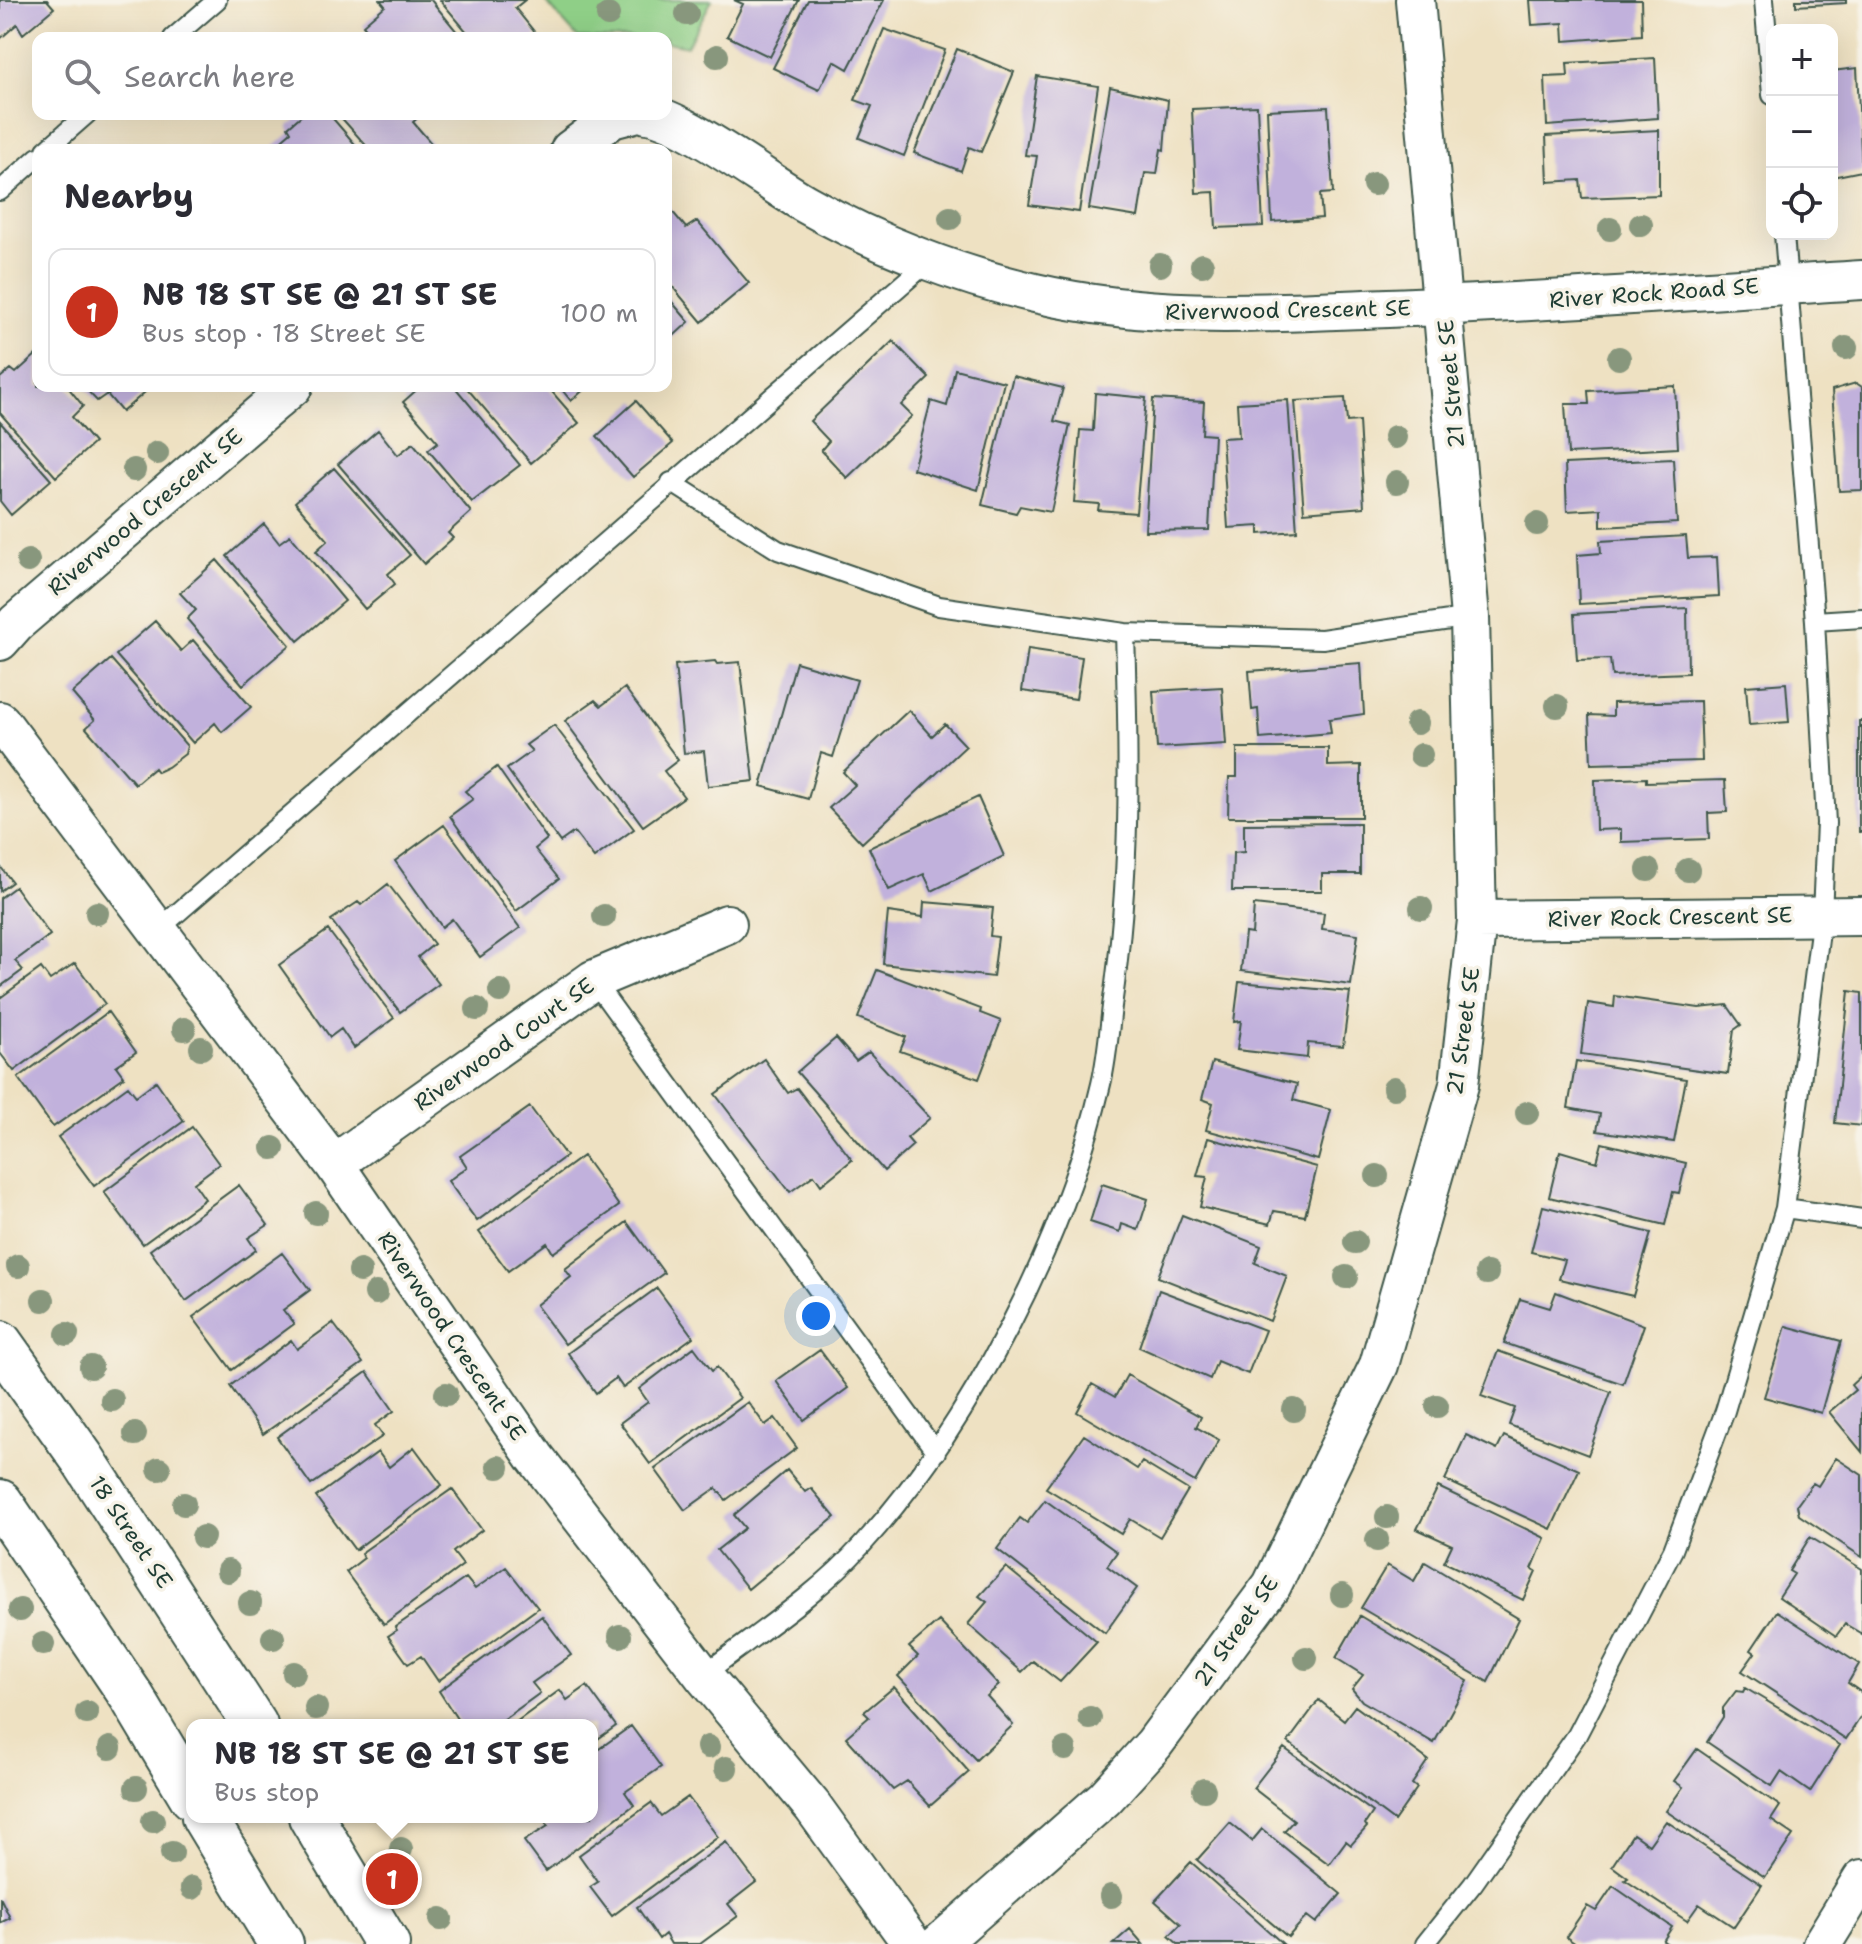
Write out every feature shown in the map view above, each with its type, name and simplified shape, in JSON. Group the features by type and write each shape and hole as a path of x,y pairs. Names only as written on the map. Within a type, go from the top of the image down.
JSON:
{"main road":[{"name":"18 Street SE","path":"0,1343 82,1458 251,1719"},
{"path":"0,1502 132,1697 186,1787"},
{"path":"208,1823 276,1938"},
{"path":"315,1823 387,1944"}],"street":[{"name":"21 Street SE","path":"939,1944 1105,1798 1154,1744 1272,1585 1379,1365 1459,1085 1477,920 1470,617 1445,306 1415,0"},
{"path":"578,144 611,120"},
{"name":"Riverwood Crescent SE","path":"664,120 680,126 809,206 929,261 1033,293 1127,311 1212,315 1445,306"},
{"name":"River Rock Road SE","path":"1445,306 1862,280"},
{"name":"Riverwood Crescent SE","path":"0,641 16,623 286,392"},
{"name":"Riverwood Crescent SE","path":"0,721 334,1164 535,1457 703,1675 813,1807 912,1944"},
{"name":"River Rock Crescent SE","path":"1477,920 1862,916"},
{"name":"Riverwood Court SE","path":"334,1164 593,980 727,924"},
{"path":"1822,1944 1862,1879"}],"lane":[{"path":"180,32 217,0"},
{"path":"1764,0 1766,24"},
{"path":"53,144 80,120"},
{"path":"0,191 32,162"},
{"path":"1425,1944 1473,1884 1577,1735 1673,1550 1725,1411 1785,1208 1822,915 1826,823 1815,621 1784,240"},
{"path":"159,929 929,261"},
{"path":"671,482 778,550 939,606 1125,633 1322,639 1470,617"},
{"path":"1815,621 1862,618"},
{"path":"703,1675 809,1594 861,1546 936,1452 991,1359 1058,1223 1101,1083 1123,932 1129,821 1125,633"},
{"path":"593,980 936,1452"},
{"path":"1785,1208 1862,1219"}],"green space":[{"path":"544,0 712,0 687,46 672,43 672,32 573,32"}],"building":[{"path":"0,0 47,0 54,8 23,34 17,24 0,39"},
{"path":"380,0 431,0 457,32 369,32 363,25 385,6"},
{"path":"440,0 525,0 515,8 535,32 467,32"},
{"path":"734,0 799,0 770,57 727,36 743,4"},
{"path":"808,0 884,0 848,69 834,61 819,90 773,68"},
{"path":"1530,0 1641,0 1642,35 1564,41 1563,23 1532,25"},
{"path":"1796,0 1846,0 1846,3 1796,6"},
{"path":"884,29 945,50 904,156 859,138 872,106 855,100"},
{"path":"957,49 1014,72 981,152 969,147 961,171 914,153"},
{"path":"1655,58 1658,118 1547,126 1545,77 1568,76 1567,63"},
{"path":"1857,68 1862,171 1838,176 1838,96 1838,70"},
{"path":"1037,76 1098,86 1079,212 1029,205 1037,156 1025,155"},
{"path":"1110,87 1168,100 1164,150 1161,149 1157,174 1145,173 1138,217 1089,209"},
{"path":"1257,106 1263,226 1216,228 1214,192 1196,193 1192,109"},
{"path":"1328,107 1333,193 1320,194 1322,218 1272,222 1267,110"},
{"path":"296,120 334,120 355,144 277,144 291,132 288,127"},
{"path":"343,120 415,120 413,122 432,144 365,144"},
{"path":"1659,130 1659,195 1582,198 1580,180 1548,182 1546,136"},
{"path":"672,211 686,228 697,221 749,283 702,322 672,286"},
{"path":"672,302 689,322 672,338"},
{"path":"893,341 929,378 901,405 912,416 847,478 821,450 829,441 810,421"},
{"path":"32,358 32,392 72,392 83,406 72,417 94,443 56,477 0,413 0,378 11,369 16,373"},
{"path":"955,369 1004,382 978,490 913,469 931,401 947,406"},
{"path":"1013,376 1063,388 1054,421 1070,425 1051,512 1020,506 1016,513 982,505"},
{"path":"1856,383 1862,387 1862,490 1839,491 1832,390"},
{"path":"1675,386 1678,448 1568,454 1565,404 1589,404 1588,391"},
{"path":"89,392 145,392 122,412 107,394 97,401"},
{"path":"414,392 459,392 520,465 472,502 428,450 438,442 403,402"},
{"path":"470,392 552,392 579,423 531,463"},
{"path":"564,392 581,392 571,401"},
{"path":"1095,393 1146,398 1136,513 1098,510 1099,504 1074,502 1080,430 1093,431"},
{"path":"1345,398 1347,422 1359,421 1364,507 1304,512 1295,401"},
{"path":"1153,399 1204,402 1202,434 1214,435 1209,530 1145,531"},
{"path":"1288,400 1297,531 1259,534 1259,526 1228,528 1222,438 1239,437 1237,403"},
{"path":"636,401 673,443 633,477 597,436"},
{"path":"0,422 51,480 11,515 0,501"},
{"path":"378,430 398,455 413,443 471,512 448,533 453,538 424,564 338,464"},
{"path":"1673,459 1677,523 1601,527 1601,509 1567,511 1565,464"},
{"path":"334,468 410,555 388,574 395,584 365,609 316,551 328,540 295,502"},
{"path":"264,524 279,543 290,535 345,601 298,641 227,556"},
{"path":"1686,536 1688,558 1717,557 1719,596 1579,604 1577,555 1601,553 1600,541"},
{"path":"217,560 290,645 243,685 187,619 196,610 180,593"},
{"path":"1687,608 1688,673 1612,676 1610,659 1577,660 1574,614"},
{"path":"155,621 181,651 193,640 251,707 222,732 215,723 193,743 116,655"},
{"path":"1028,649 1082,657 1076,699 1022,691"},
{"path":"111,659 187,746 185,754 168,767 157,772 154,768 135,784 86,728 95,720 72,693"},
{"path":"715,661 717,664 740,662 754,781 708,786 704,751 684,753 675,665"},
{"path":"796,662 857,680 833,757 821,753 808,799 761,786"},
{"path":"1361,663 1364,714 1329,719 1331,733 1260,739 1258,709 1252,710 1249,671"},
{"path":"1786,683 1789,722 1749,725 1746,686"},
{"path":"1222,687 1226,744 1157,748 1153,691"},
{"path":"625,688 678,760 664,771 684,797 643,826 565,721 595,700 601,706"},
{"path":"1700,701 1702,761 1591,764 1589,715 1613,716 1613,703"},
{"path":"909,710 932,736 945,724 966,746 862,843 829,808 855,785 843,772"},
{"path":"1859,721 1862,721 1862,832 1859,832"},
{"path":"554,725 634,829 594,858 574,832 560,842 507,769 532,751 526,745"},
{"path":"1237,748 1328,748 1328,766 1361,765 1361,817 1228,817 1229,777 1237,777"},
{"path":"497,767 547,839 535,849 559,879 516,911 450,816 473,799 465,791"},
{"path":"1646,778 1646,782 1725,780 1727,812 1708,813 1709,839 1621,842 1621,829 1596,830 1595,780"},
{"path":"978,797 1004,856 932,891 924,874 889,890 869,848"},
{"path":"1360,823 1360,874 1322,874 1322,891 1232,891 1233,853 1244,852 1244,824"},
{"path":"444,825 520,928 480,957 452,919 442,927 395,861"},
{"path":"0,866 12,882 0,891"},
{"path":"388,884 434,944 418,957 439,984 400,1012 331,920 358,902 361,905"},
{"path":"15,887 50,935 15,961 23,970 0,987 0,898"},
{"path":"924,902 993,908 990,936 998,937 993,977 883,964 888,912 923,917"},
{"path":"1254,905 1324,913 1322,929 1358,934 1351,985 1241,971 1245,933 1252,934"},
{"path":"328,930 394,1018 354,1048 341,1029 330,1037 279,965"},
{"path":"75,963 105,1004 14,1071 0,1053 0,998 41,968 50,980"},
{"path":"877,970 981,1009 980,1013 1001,1021 979,1079 900,1051 906,1037 858,1018"},
{"path":"1239,982 1350,992 1343,1046 1308,1043 1307,1058 1237,1050 1241,1021 1234,1022"},
{"path":"1849,991 1862,993 1862,1126 1835,1123"},
{"path":"1615,996 1699,1008 1727,1005 1741,1025 1734,1030 1728,1074 1581,1054 1588,1003 1614,1007"},
{"path":"108,1012 136,1052 116,1066 124,1077 53,1127 18,1078"},
{"path":"836,1038 856,1061 869,1052 930,1118 907,1138 913,1145 884,1171 797,1072"},
{"path":"764,1059 788,1093 797,1088 852,1160 821,1185 814,1175 790,1192 715,1094"},
{"path":"1576,1061 1686,1079 1674,1142 1597,1131 1600,1114 1568,1108"},
{"path":"1212,1062 1297,1084 1293,1100 1331,1110 1318,1160 1206,1130 1213,1103 1202,1099"},
{"path":"156,1081 184,1121 94,1186 58,1137 128,1086 136,1096"},
{"path":"530,1107 566,1156 477,1221 448,1181 467,1167 460,1156"},
{"path":"192,1127 219,1164 194,1183 205,1199 143,1244 104,1192"},
{"path":"1208,1138 1317,1167 1305,1216 1274,1211 1270,1224 1200,1207 1207,1177 1197,1176"},
{"path":"1602,1143 1686,1163 1679,1193 1673,1192 1665,1225 1549,1197 1560,1151 1597,1162"},
{"path":"583,1156 619,1206 553,1253 547,1243 508,1271 479,1232"},
{"path":"1102,1184 1148,1199 1138,1230 1122,1224 1120,1232 1090,1222"},
{"path":"239,1185 268,1225 248,1238 256,1250 186,1301 150,1250"},
{"path":"1543,1206 1651,1233 1633,1296 1559,1279 1565,1260 1531,1252"},
{"path":"1182,1215 1261,1246 1255,1263 1287,1276 1270,1321 1158,1277"},
{"path":"627,1222 664,1273 565,1344 536,1305 571,1277 565,1269"},
{"path":"282,1253 310,1290 283,1310 294,1324 232,1370 193,1317"},
{"path":"657,1288 693,1337 623,1388 616,1378 596,1393 568,1353"},
{"path":"1159,1290 1265,1330 1248,1374 1217,1361 1210,1379 1139,1347"},
{"path":"1556,1292 1644,1325 1623,1384 1504,1343 1520,1299 1550,1308"},
{"path":"333,1323 363,1363 263,1434 230,1386 291,1340 297,1349"},
{"path":"1786,1326 1841,1341 1821,1413 1764,1397"},
{"path":"694,1347 712,1371 717,1367 740,1398 650,1464 620,1423 648,1402 639,1389"},
{"path":"820,1350 848,1388 804,1420 776,1381"},
{"path":"1498,1351 1611,1392 1588,1455 1509,1425 1515,1408 1481,1396"},
{"path":"367,1372 394,1411 375,1425 383,1436 311,1485 277,1437"},
{"path":"1127,1375 1201,1417 1196,1427 1219,1440 1195,1482 1077,1412 1092,1384 1115,1397"},
{"path":"1862,1375 1862,1452 1829,1412 1855,1390 1851,1385"},
{"path":"748,1402 765,1425 775,1418 797,1448 726,1500 716,1488 685,1510 655,1469"},
{"path":"1084,1435 1137,1469 1142,1462 1188,1490 1160,1537 1130,1519 1121,1534 1046,1488"},
{"path":"1466,1435 1497,1450 1504,1436 1579,1470 1551,1529 1445,1480"},
{"path":"414,1447 442,1485 355,1550 316,1497 378,1452 389,1467"},
{"path":"1836,1458 1862,1475 1862,1557 1799,1515 1797,1505 1813,1483 1818,1486"},
{"path":"787,1470 805,1492 811,1488 835,1517 748,1589 717,1550 745,1528 734,1515"},
{"path":"1438,1487 1545,1538 1532,1569 1536,1571 1523,1600 1444,1562 1452,1545 1417,1529"},
{"path":"452,1489 482,1530 453,1552 463,1565 384,1624 346,1572 364,1558 361,1553"},
{"path":"1045,1500 1117,1552 1107,1566 1137,1588 1105,1633 997,1549 1020,1518 1027,1523"},
{"path":"1810,1537 1862,1569 1862,1634 1845,1624 1836,1636 1779,1597 1794,1574 1789,1571"},
{"path":"1425,1562 1519,1619 1488,1682 1361,1608 1387,1565 1414,1581"},
{"path":"506,1567 538,1608 438,1681 421,1656 408,1664 388,1636 397,1630 395,1627 466,1578 475,1589"},
{"path":"1006,1567 1097,1642 1060,1682 1033,1661 1022,1672 968,1624 987,1602 979,1596"},
{"path":"1777,1611 1859,1664 1848,1683 1862,1693 1862,1715 1846,1739 1742,1671 1755,1653 1751,1650"},
{"path":"542,1616 571,1655 532,1683 540,1693 504,1719 457,1719 439,1691"},
{"path":"1360,1616 1468,1681 1434,1743 1362,1701 1352,1689 1363,1675 1336,1658"},
{"path":"939,1621 999,1685 987,1696 1013,1725 976,1760 898,1676 918,1656 909,1647"},
{"path":"587,1686 616,1726 598,1739 598,1719 520,1719 560,1690 567,1700"},
{"path":"894,1687 969,1772 930,1806 907,1781 893,1790 846,1737 869,1717 864,1712"},
{"path":"1745,1688 1840,1745 1810,1792 1781,1772 1772,1786 1707,1742 1723,1717 1723,1708 1736,1691 1743,1692"},
{"path":"1319,1700 1344,1720 1355,1706 1428,1760 1412,1784 1417,1788 1394,1821 1288,1742"},
{"path":"631,1726 661,1767 625,1792 634,1805 546,1871 524,1841 548,1826 546,1823 598,1823 598,1750"},
{"path":"1284,1748 1373,1812 1365,1824 1367,1827 1351,1845 1346,1841 1329,1864 1284,1831 1294,1820 1253,1788"},
{"path":"1697,1749 1780,1806 1771,1820 1793,1835 1765,1877 1666,1811 1683,1787 1674,1781"},
{"path":"688,1797 718,1837 612,1916 590,1887 598,1882 579,1855 651,1803 661,1816"},
{"path":"1666,1821 1762,1885 1734,1927 1699,1904 1687,1921 1625,1880 1628,1878 1612,1866 1633,1834 1649,1845"},
{"path":"1230,1823 1252,1841 1262,1829 1341,1894 1316,1923 1307,1916 1288,1937 1197,1860"},
{"path":"726,1842 756,1882 728,1904 738,1916 700,1944 671,1944 665,1934 659,1939 637,1907"},
{"path":"1191,1862 1283,1944 1178,1944 1169,1936 1181,1924 1155,1901"},
{"path":"1613,1886 1672,1927 1663,1941 1668,1944 1576,1944 1566,1937 1587,1906 1596,1911"},
{"path":"0,1897 10,1918 0,1923"},
{"path":"1130,1929 1143,1944 1113,1944"}],"place":[{"name":"NB 18 ST SE @ 21 ST SE","path":"392,1879"}]}
